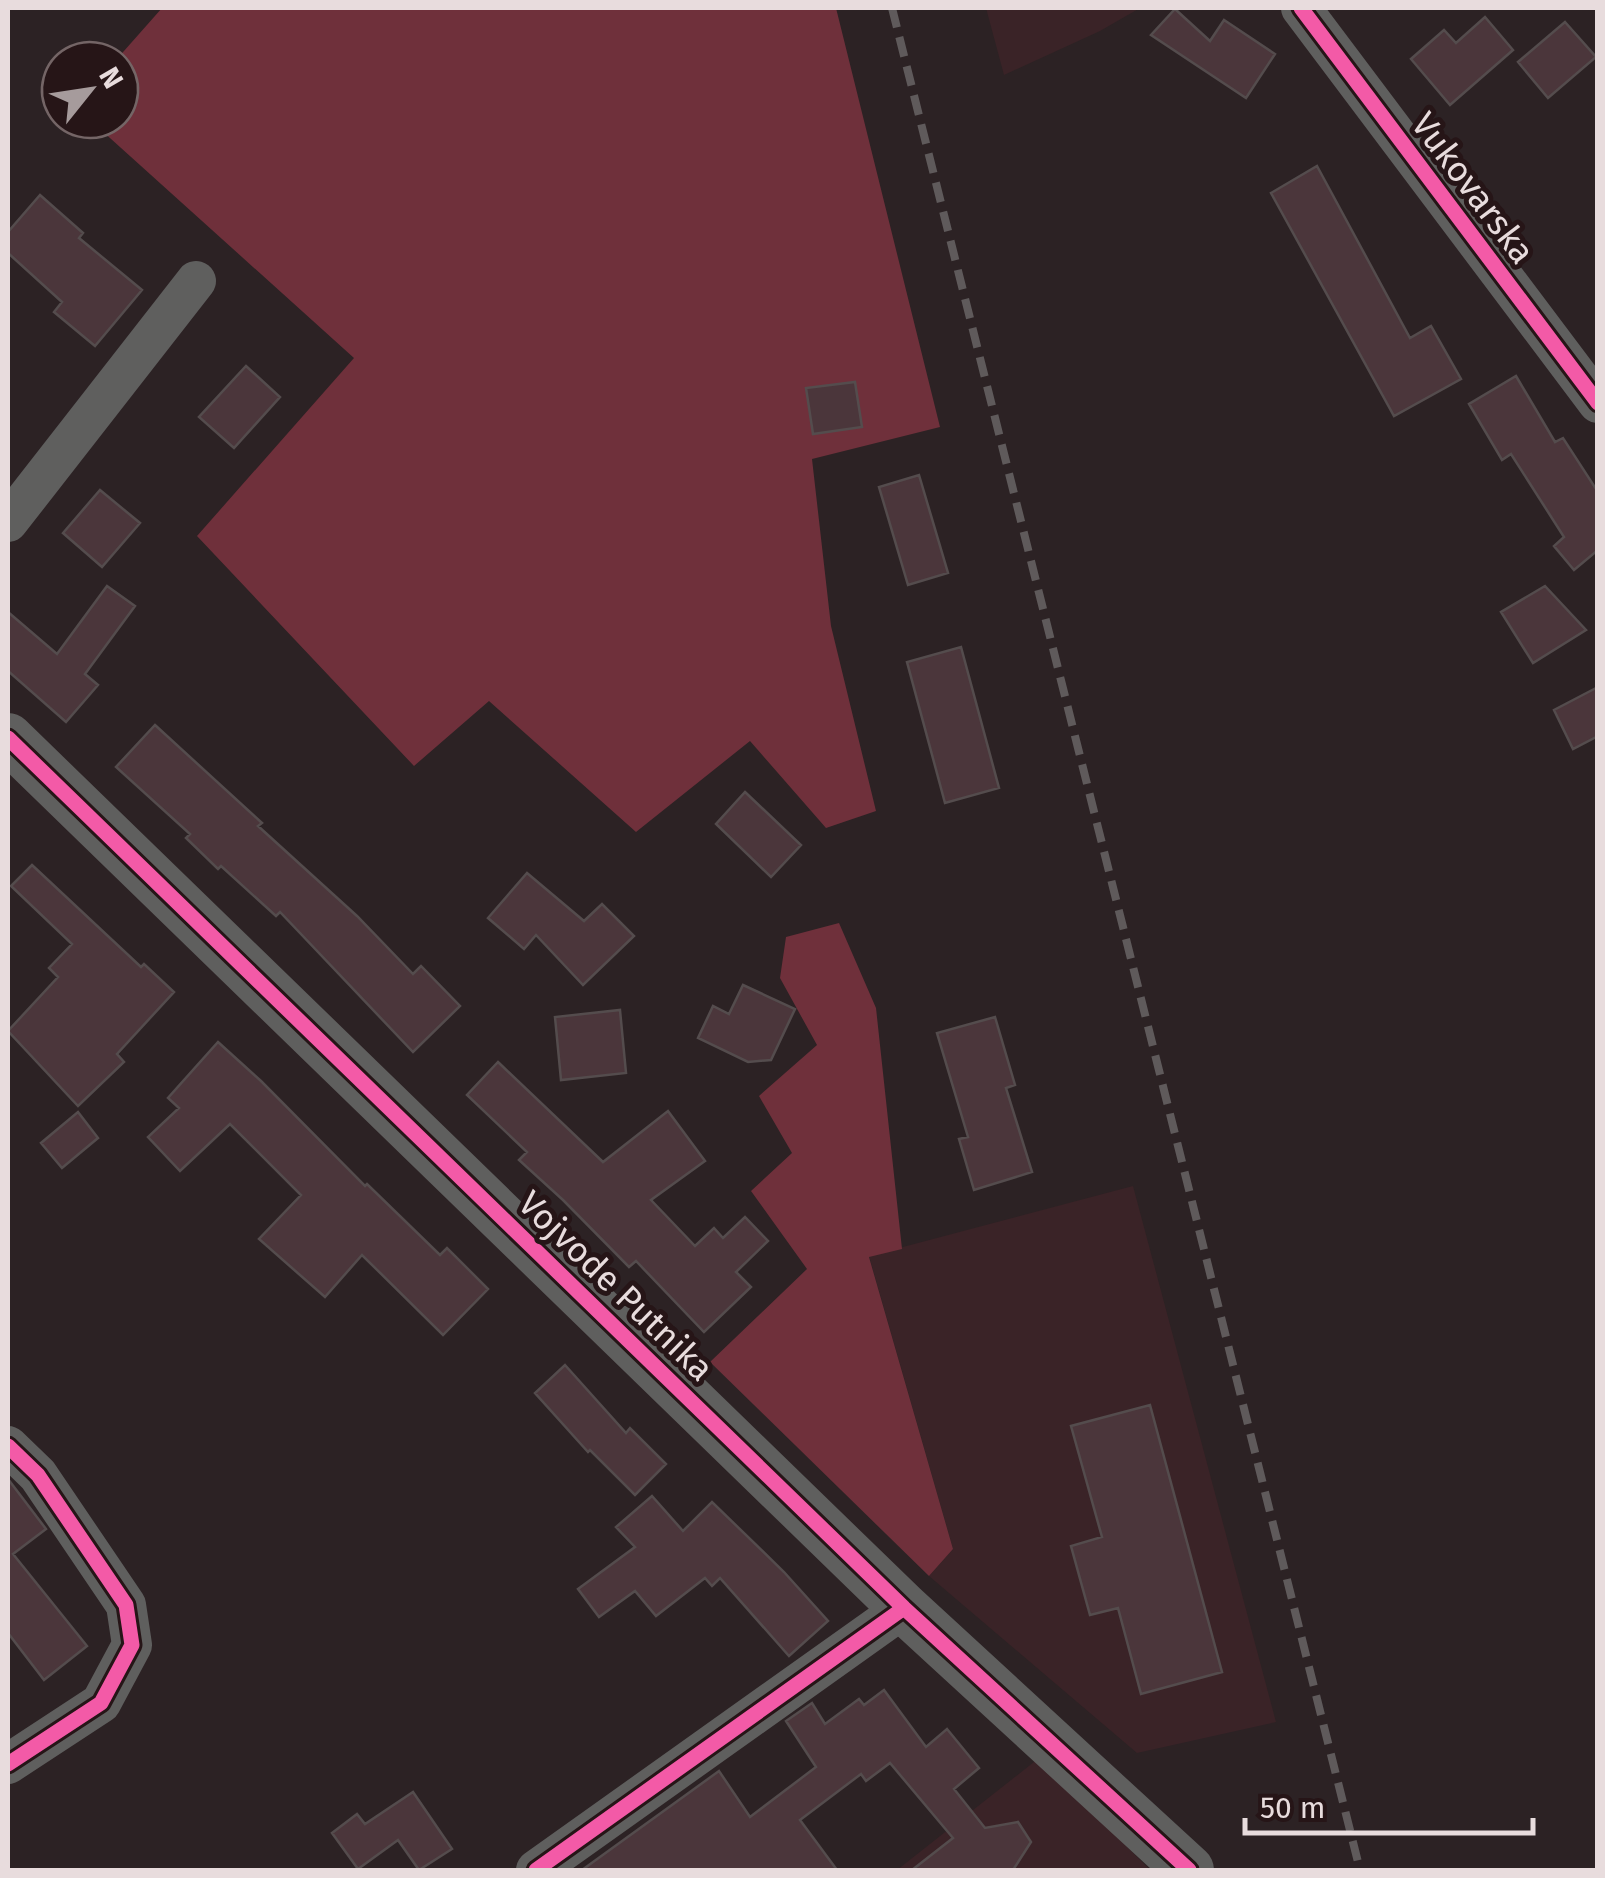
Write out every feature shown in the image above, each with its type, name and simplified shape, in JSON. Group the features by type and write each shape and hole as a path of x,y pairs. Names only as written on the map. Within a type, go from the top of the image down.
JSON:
{"street":[{"name":"Vukovarska","path":"1301,8 1598,403"},
{"path":"8,522 196,281"},
{"name":"Vojvode Putnika","path":"8,738 904,1608 1189,1870"},
{"path":"8,1446 38,1475 126,1606 132,1645 101,1703 8,1764"},
{"path":"536,1870 904,1608"}],"shaded area":[{"path":"162,8 836,8 940,427 812,459 831,626 876,811 826,828 750,741 636,832 489,701 414,766 197,536 354,358 112,140 140,140 140,40 134,40"},
{"path":"986,8 1140,8 1004,75"},
{"path":"839,923 876,1008 902,1249 869,1257 953,1549 929,1576 710,1362 807,1269 751,1191 792,1153 759,1096 817,1045 780,978 786,937"},
{"path":"1133,1186 1276,1722 1137,1753 929,1576 953,1549 869,1256"},
{"path":"1039,1758 1150,1870 897,1870"}],"building":[{"path":"1175,9 1210,41 1224,20 1275,54 1246,98 1151,35"},
{"path":"1485,17 1513,50 1450,105 1411,59 1444,30 1456,43"},
{"path":"1565,22 1596,57 1548,98 1518,62"},
{"path":"1317,166 1410,338 1431,326 1461,379 1394,416 1271,193"},
{"path":"40,195 83,233 79,238 142,290 95,346 54,312 62,302 8,253 8,232"},
{"path":"246,366 280,397 234,448 199,417"},
{"path":"1516,376 1555,442 1563,438 1598,492 1598,550 1574,570 1554,546 1564,537 1511,454 1502,460 1469,404"},
{"path":"855,382 862,427 813,434 806,388"},
{"path":"919,475 948,573 908,585 879,487"},
{"path":"100,490 140,523 102,567 63,533"},
{"path":"107,586 135,606 85,674 98,685 66,722 8,671 8,612 57,654"},
{"path":"1545,586 1586,630 1533,663 1501,612"},
{"path":"961,647 999,788 945,803 907,662"},
{"path":"1598,687 1598,736 1573,749 1554,710"},
{"path":"155,725 262,823 258,826 357,916 413,974 421,966 460,1006 413,1052 280,912 276,916 221,866 218,869 186,838 190,834 116,767"},
{"path":"745,792 801,845 771,877 716,824"},
{"path":"32,865 141,967 144,964 174,992 117,1054 124,1062 78,1106 8,1031 58,977 49,968 72,944 11,886"},
{"path":"527,873 584,921 602,904 634,936 583,985 536,935 524,949 488,918"},
{"path":"743,985 795,1009 771,1060 748,1062 698,1038 713,1006 729,1014"},
{"path":"620,1010 626,1073 561,1080 555,1017"},
{"path":"995,1017 1015,1085 1006,1088 1032,1172 974,1190 959,1139 968,1137 937,1033"},
{"path":"218,1042 440,1255 447,1248 488,1289 443,1335 362,1255 325,1297 259,1239 301,1195 230,1124 180,1171 148,1137 179,1108 168,1098"},
{"path":"498,1062 603,1162 668,1111 705,1161 651,1200 695,1246 714,1228 723,1238 745,1217 768,1241 736,1272 751,1287 704,1332 636,1261 629,1267 519,1160 527,1152 467,1095"},
{"path":"78,1112 98,1138 62,1168 41,1143"},
{"path":"565,1365 626,1433 630,1428 666,1464 635,1495 588,1452 535,1393"},
{"path":"1150,1405 1222,1672 1141,1694 1118,1608 1090,1615 1071,1546 1102,1537 1071,1426"},
{"path":"8,1479 46,1529 13,1554 87,1646 44,1680 8,1633"},
{"path":"652,1496 683,1531 712,1502 828,1621 789,1656 720,1578 712,1586 705,1578 656,1616 635,1591 599,1617 578,1589 635,1547 616,1527"},
{"path":"884,1690 926,1747 947,1729 979,1768 954,1789 985,1828 1018,1822 1031,1842 1013,1870 912,1870 953,1838 890,1763 866,1781 861,1774 800,1820 837,1870 582,1870 719,1771 750,1817 816,1767 786,1721 812,1703 825,1724 859,1699 864,1705"},
{"path":"413,1792 452,1849 419,1870 398,1840 358,1869 332,1833 357,1814 365,1824"}],"railway":[{"path":"892,8 1360,1870"}],"cycle path":[{"path":"1301,8 1598,403"},
{"path":"8,738 904,1608 1189,1870"},
{"path":"8,1446 38,1475 126,1605 132,1645 101,1703 8,1764"},
{"path":"536,1870 904,1608"}]}
